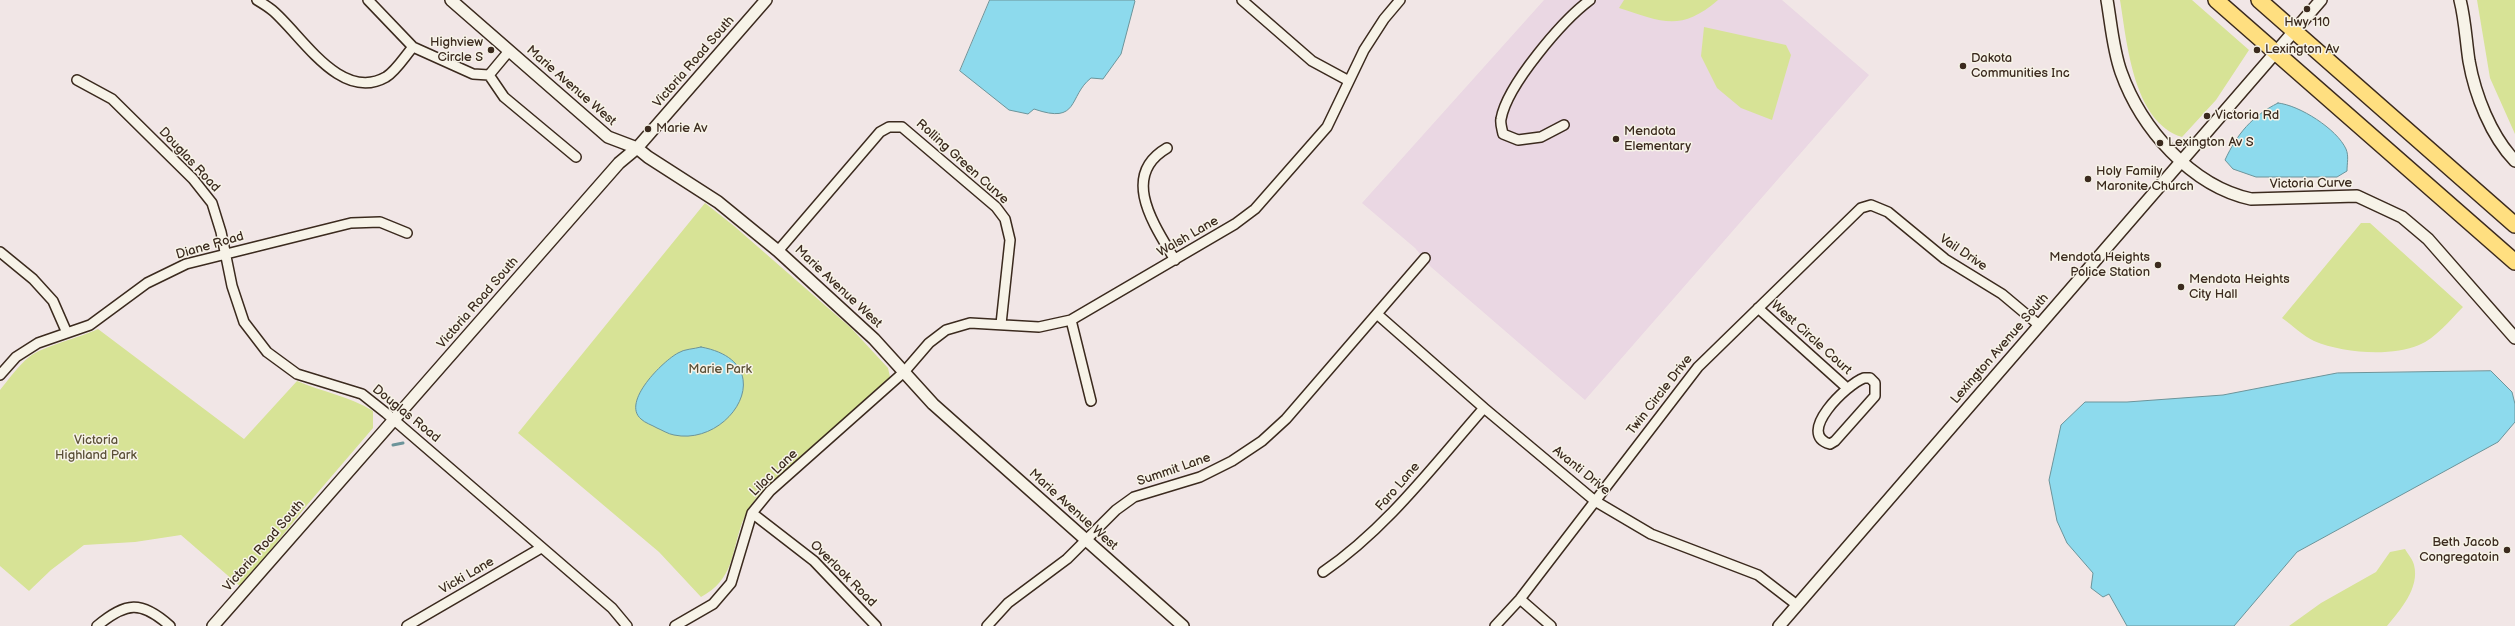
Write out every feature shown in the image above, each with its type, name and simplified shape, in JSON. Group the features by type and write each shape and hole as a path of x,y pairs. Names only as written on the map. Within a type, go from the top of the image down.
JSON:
{"highway":[{"path":"2216,0 2515,262"},
{"path":"2259,0 2515,225"}],"street":[{"path":"256,0 272,10 312,54 343,76 364,84 387,77 413,47"},
{"path":"368,0 413,47 473,74 489,75"},
{"name":"Marie Avenue West","path":"451,0 608,137 637,148 648,157 718,202 778,251 851,317 933,404 1183,626"},
{"name":"Victoria Road South","path":"213,626 619,163 637,148 766,0"},
{"path":"1242,0 1312,62 1349,81"},
{"name":"Walsh Lane","path":"904,372 929,342 946,330 970,323 1039,327 1070,320 1235,224 1255,209 1327,127 1368,44 1384,19 1400,0"},
{"path":"1564,126 1541,137 1518,140 1503,134 1501,119 1526,70 1577,9 1590,0"},
{"path":"2107,0 2120,71 2132,98 2147,123 2182,160"},
{"name":"Lexington Avenue South","path":"1779,626 2321,0"},
{"path":"2460,0 2469,63 2477,94 2492,127 2515,161"},
{"path":"489,75 509,51"},
{"path":"489,75 504,97 576,157"},
{"name":"Douglas Road","path":"77,80 112,99 193,179 212,203 226,254 232,286 244,322 267,352 297,374 362,394 612,608 627,626"},
{"name":"Rolling Green Curve","path":"778,251 880,132 889,127 902,127 996,207 1005,219 1010,240 1001,324"},
{"path":"1167,148 1157,154 1145,172 1143,192 1149,216 1175,260"},
{"name":"Victoria Curve","path":"2182,160 2207,182 2239,197 2251,199 2357,196 2402,217 2428,239 2515,338"},
{"name":"Vail Drive","path":"1871,205 1888,212 1945,259 2002,294 2039,325"},
{"name":"Twin Circle Drive","path":"1495,626 1520,599 1698,367 1854,214 1861,208 1871,205"},
{"name":"Diane Road","path":"0,375 16,357 38,343 90,325 147,283 186,264 351,223 380,222 407,233"},
{"path":"0,252 33,279 53,301 67,333"},
{"name":"Summit Lane","path":"987,626 1008,603 1062,563 1116,510 1134,497 1200,477 1232,461 1262,441 1286,419 1425,258"},
{"name":"West Circle Court","path":"1758,308 1847,388"},
{"name":"Avanti Drive","path":"1377,314 1484,408 1595,501 1651,534 1758,576 1797,605"},
{"path":"1070,320 1091,401"},
{"name":"Lilac Lane","path":"675,626 713,604 731,583 752,513 770,491 904,372"},
{"name":"West Circle Court","path":"1870,378 1876,388 1875,396 1835,442 1830,444 1825,443 1819,438 1816,429 1819,422 1847,388 1856,381 1870,378"},
{"name":"Faro Lane","path":"1323,572 1352,552 1384,523 1484,408"},
{"name":"Overlook Road","path":"752,513 814,561 876,626"},
{"name":"Vicki Lane","path":"407,626 541,548"},
{"path":"1520,599 1551,626"},
{"path":"97,626 114,612 131,607 155,613 170,626"}],"shaded area":[{"name":"Mendota Elementary","path":"1544,0 1782,0 1869,75 1585,400 1431,267 1415,248 1362,203"}],"green space":[{"path":"1624,0 1718,0 1693,17 1671,21 1647,17 1619,8"},
{"path":"2120,0 2192,0 2249,50 2216,100 2182,137 2166,129 2153,115 2143,98 2135,79 2130,58"},
{"path":"2477,0 2515,0 2515,134 2490,78"},
{"path":"1704,27 1786,45 1791,55 1772,120 1741,108 1717,88 1701,56"},
{"name":"Marie Park","path":"705,203 734,226 851,328 888,368 890,377 756,498 742,523 726,574 712,590 701,597 659,552 518,433"},
{"path":"2361,223 2370,223 2463,307 2442,328 2425,342 2408,349 2395,351 2352,351 2314,341 2282,318"},
{"name":"Victoria Highland Park","path":"98,329 244,439 297,381 345,398 373,411 373,428 307,505 241,587 181,535 135,542 84,545 51,570 29,591 0,566 0,390 21,364 35,353"},
{"path":"2405,549 2414,565 2414,582 2408,598 2387,626 2289,626 2321,603 2376,572 2390,552"}],"water":[{"path":"990,0 1135,1 1121,54 1103,79 1091,78 1084,85 1071,106 1066,111 1049,113 1034,109 1028,114 1009,110 960,71"},
{"path":"2278,103 2296,108 2306,113 2326,126 2335,134 2347,152 2347,171 2337,177 2256,177 2233,169 2225,160 2240,134 2260,114"},
{"path":"701,347 726,356 739,369 744,385 740,401 729,416 714,428 695,435 674,435 667,433 641,419 636,412 636,403 646,383 654,373 671,357 678,353"},
{"path":"2491,371 2512,392 2515,404 2515,422 2498,442 2297,552 2234,626 2127,626 2109,594 2103,597 2091,588 2093,573 2067,543 2057,521 2049,480 2061,425 2085,402 2127,402 2223,395 2337,373"}],"waterway":[{"path":"393,445 403,443"}],"place":[{"name":"Hwy 110","path":"2307,9"},
{"name":"Highview Circle S","path":"491,50"},
{"name":"Lexington Av","path":"2257,50"},
{"name":"Dakota Communities Inc","path":"1963,66"},
{"name":"Victoria Rd","path":"2207,116"},
{"name":"Marie Av","path":"648,129"},
{"name":"Mendota Elementary","path":"1616,139"},
{"name":"Lexington Av S","path":"2160,143"},
{"name":"Holy Family Maronite Church","path":"2088,179"},
{"name":"Mendota Heights Police Station","path":"2158,265"},
{"name":"Mendota Heights City Hall","path":"2181,287"},
{"name":"Beth Jacob Congregatoin","path":"2507,550"}]}
